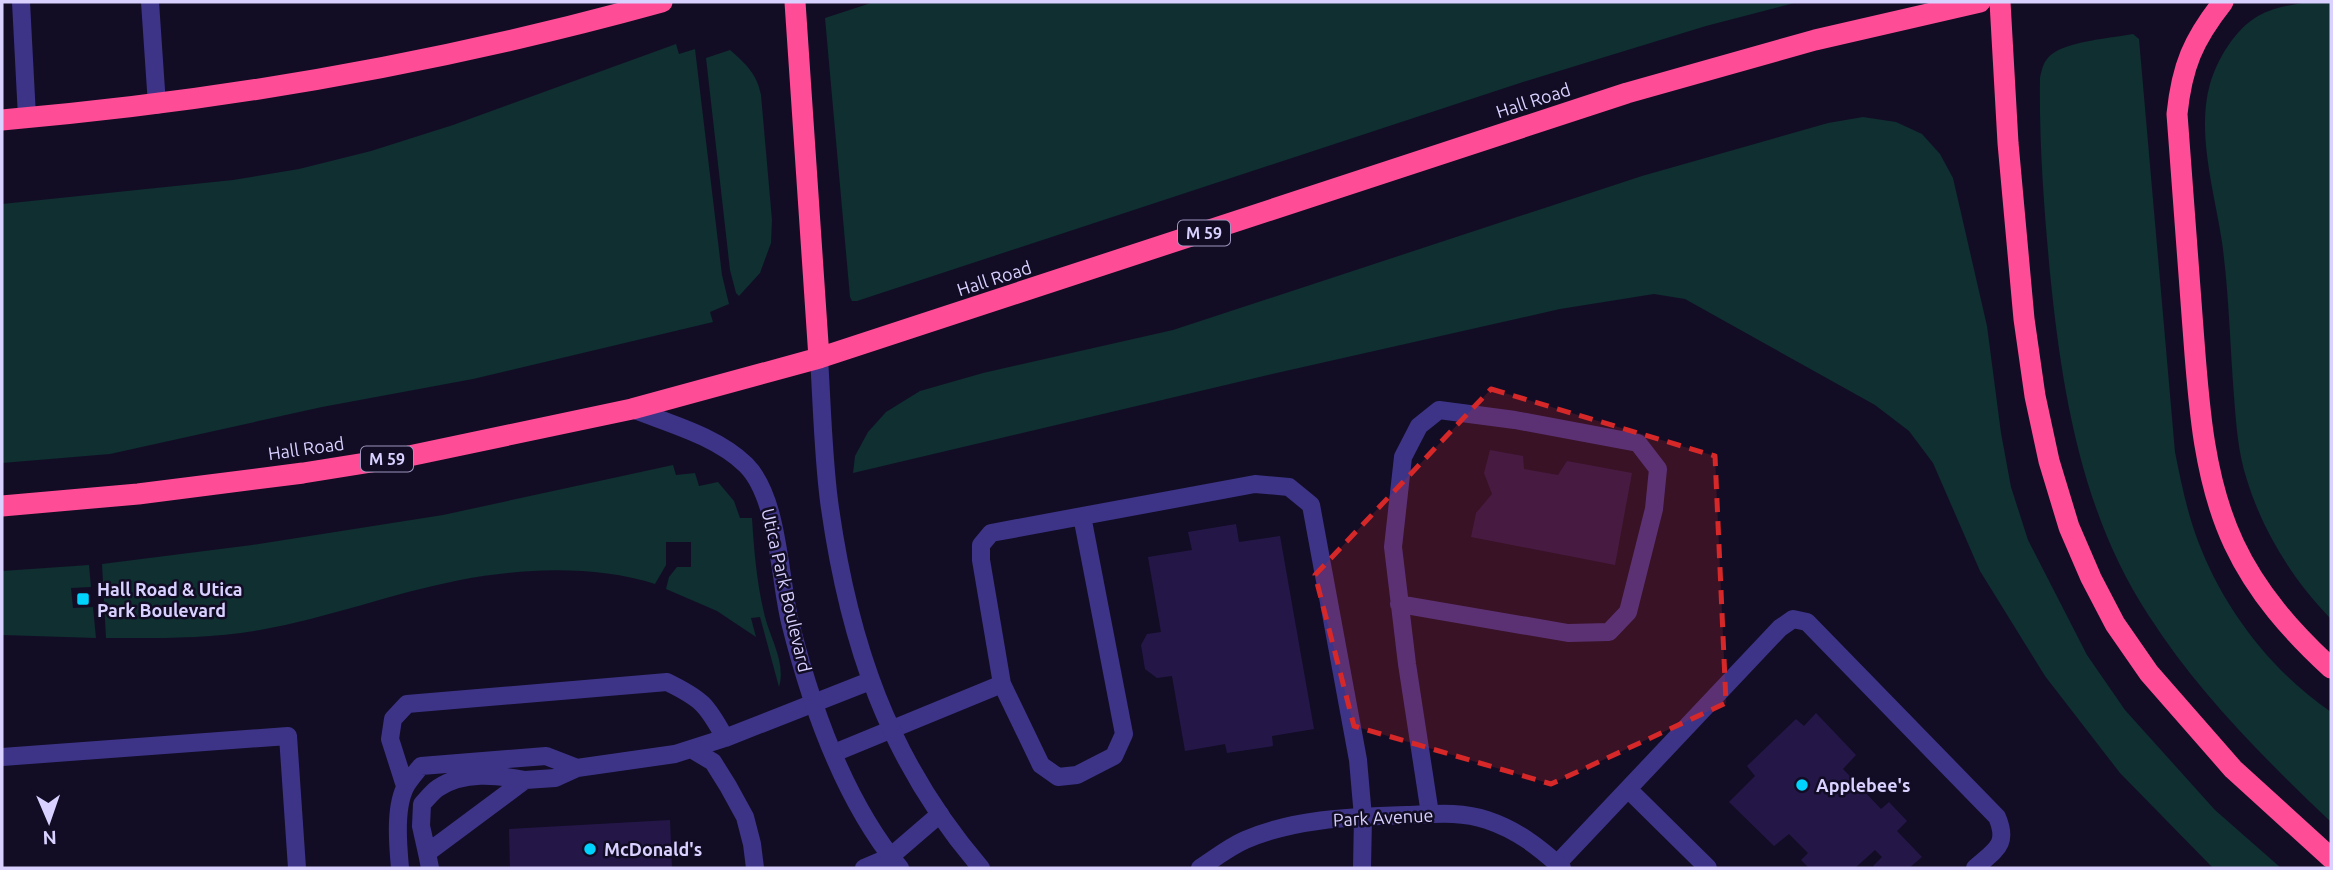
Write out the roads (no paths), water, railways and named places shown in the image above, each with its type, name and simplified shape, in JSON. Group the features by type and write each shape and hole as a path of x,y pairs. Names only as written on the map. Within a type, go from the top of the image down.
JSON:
{"highway":[{"path":"2,120 157,105 343,77 448,56 662,2"},
{"path":"795,2 819,358"},
{"name":"Hall Road","path":"2,506 138,494 303,473 409,456 632,409 819,358 1627,93 1815,40 1980,2"},
{"path":"2000,2 2008,143 2024,319 2035,396 2049,461 2069,527 2115,624 2149,673 2233,769 2331,858"},
{"path":"2223,2 2206,23 2186,61 2177,114 2203,431 2214,486 2234,543 2264,596 2300,639 2331,668"}],"street":[{"path":"21,2 27,117"},
{"path":"150,2 157,105"},
{"path":"819,358 828,492 834,535 845,595 870,681 890,729 912,771 963,847 981,868"},
{"name":"Utica Park Boulevard","path":"632,409 716,443 747,466 766,495 789,618 814,703 851,793 895,862"},
{"path":"1399,604 1568,633 1609,632 1628,612 1654,509 1658,469 1638,443 1515,420 1439,411 1419,426 1403,457 1393,547 1399,604 1430,814"},
{"path":"1082,516 1124,734 1114,756 1077,775 1058,777 1041,765 1002,684 981,560 981,545 991,533 1082,516 1255,484 1289,487 1311,505 1358,761 1363,817 1362,868"},
{"path":"1560,866 1628,789 1780,628 1793,619 1807,622 1997,817 2003,831 2000,845 1975,868"},
{"path":"525,780 496,800 429,861 421,826 422,804 438,788 460,778 496,775 525,780 555,778 577,768 693,750 870,681"},
{"path":"405,786 390,739 393,719 407,704 667,682 694,695 711,712 725,738"},
{"path":"835,753 1002,684"},
{"path":"2,757 288,736 297,868"},
{"path":"693,750 713,762 728,786 744,817 752,844 755,868"},
{"path":"401,868 398,843 399,809 405,786 421,766 546,756 577,768"},
{"path":"1628,789 1708,868"},
{"name":"Park Avenue","path":"1200,868 1243,841 1312,821 1451,813 1503,826 1541,849 1560,866"},
{"path":"864,868 895,862 940,814"}],"place":[{"name":"Hall Road & Utica Park Boulevard","path":"83,599"},
{"name":"Applebee's","path":"1802,785"},
{"name":"McDonald's","path":"590,849"}]}
